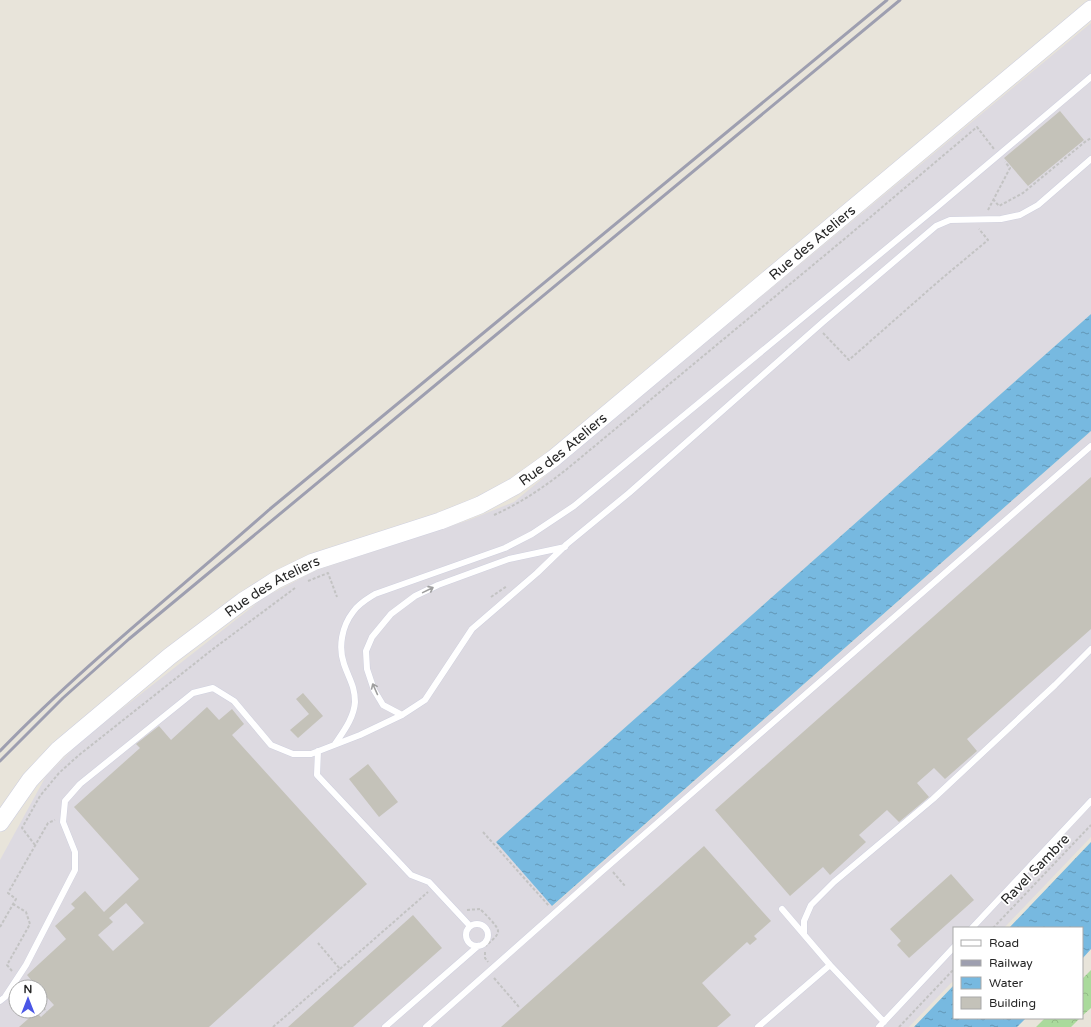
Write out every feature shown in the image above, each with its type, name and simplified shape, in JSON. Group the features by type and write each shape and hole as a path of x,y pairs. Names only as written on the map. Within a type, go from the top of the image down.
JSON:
{"street":[{"name":"Rue des Ateliers","path":"0,823 30,780 58,750 170,656 242,601 276,580 313,562 440,521 480,505 515,486 543,466 1091,9"}],"lane":[{"path":"335,744 350,720 355,705 355,690 344,663 341,644 344,627 353,611 374,594 505,548 532,534 574,506 937,207 1091,77"},
{"path":"0,1001 5,997 26,965 75,870 74,852 63,822 65,801 80,784 193,693 213,688 234,701 271,745 292,754 311,754 360,735 402,715 425,700 472,629 816,328 936,226 950,220 1001,219 1020,215 1038,205 1091,158"},
{"path":"426,1027 1091,446"},
{"path":"402,715 383,705 374,690 367,669 366,652 372,637 391,614 415,596 438,585 509,559 565,547"},
{"path":"804,934 804,921 811,905 834,882 933,799 1055,685 1091,649"},
{"path":"318,751 317,775 411,875 429,882 470,926"},
{"path":"973,927 1091,800"},
{"path":"782,909 882,1025 953,948"},
{"path":"385,1027 478,946 485,942 488,932 484,926 477,924 470,926 466,932 466,939 471,944 478,946"},
{"path":"758,1027 830,965"}],"path":[{"path":"993,199 999,206 1023,193 1091,138"},
{"path":"816,328 826,335 849,360 988,240 979,229 1010,168"},
{"path":"304,583 328,573 337,597"},
{"path":"491,597 511,584"},
{"path":"35,845 22,828 40,796 59,773 79,755 213,649 298,586"},
{"path":"0,927 16,899 8,894 35,845 48,823 64,815"},
{"name":"Ravel Sambre","path":"994,927 1091,825"},
{"path":"483,832 555,913"},
{"path":"273,1027 434,887"},
{"path":"13,904 26,912 30,924 7,966 18,978"},
{"path":"462,908 467,910 480,909 497,927 497,935 485,946 484,958 493,968"},
{"path":"318,943 340,969"},
{"path":"899,1027 953,970"},
{"path":"494,978 519,1007"}],"shaded area":[{"path":"1091,23 1091,314 496,842 553,906 1091,431 1091,837 1005,927 953,927 953,981 909,1027 0,1027 0,860 46,776 82,740 265,597 315,571 469,520 514,502"}],"green space":[{"path":"1091,970 1091,1008 1083,1015 1083,978"},
{"path":"1044,1019 1079,1019 1071,1027 1036,1027"}],"water":[{"path":"1091,314 1091,431 552,906 496,842"},
{"path":"1091,842 1091,949 1083,958 1083,927 1010,927"},
{"path":"953,986 953,1019 1025,1019 1017,1027 914,1027"}],"building":[{"path":"1060,111 1084,140 1028,186 1004,158"},
{"path":"1091,477 1091,629 967,739 977,751 945,779 934,768 917,783 929,797 899,822 887,810 859,835 866,842 830,875 823,867 790,896 715,810"},
{"path":"303,693 323,716 298,738 290,730 309,714 296,699"},
{"path":"207,707 219,720 232,709 244,724 232,735 367,884 209,1027 19,1027 28,1019 48,1019 48,1011 54,1005 48,999 48,979 30,979 27,975 66,939 55,926 75,908 71,904 85,891 104,912 139,879 74,807 140,748 136,744 159,726 171,740","holes":["126,903 144,923 113,951 98,935 113,922 109,918"]},
{"path":"368,764 398,802 379,817 349,779"},
{"path":"704,846 771,921 754,936 757,939 750,945 747,942 702,983 731,1015 717,1027 501,1027"},
{"path":"951,874 974,900 909,958 897,945 901,941 890,929"},
{"path":"413,915 442,948 353,1027 288,1027"}],"railway":[{"path":"0,751 99,657 270,509 887,0"},
{"path":"0,761 63,698 129,639 900,0"}]}
